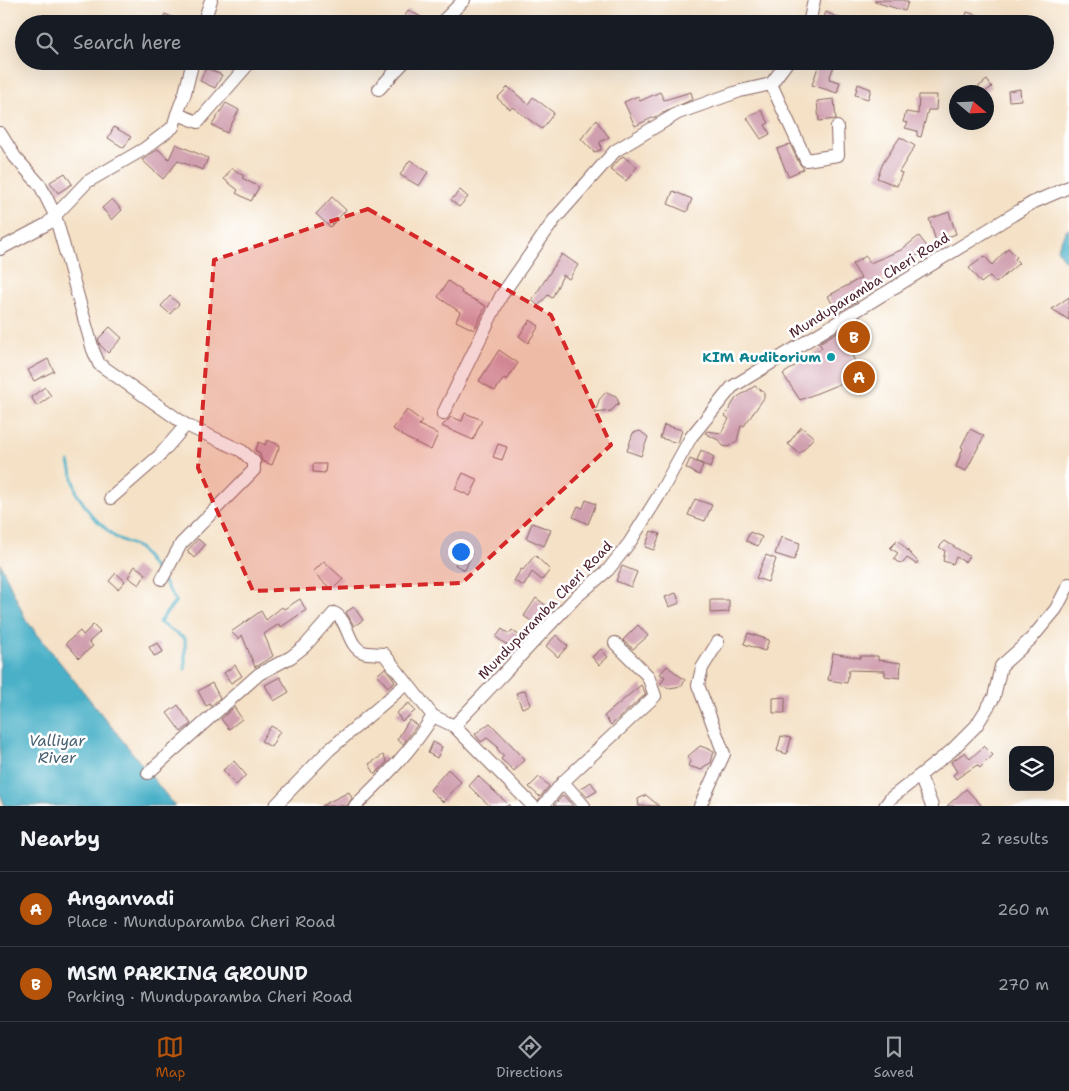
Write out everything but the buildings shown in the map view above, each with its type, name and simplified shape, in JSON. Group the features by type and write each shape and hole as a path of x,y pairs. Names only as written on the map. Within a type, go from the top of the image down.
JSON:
{"street":[{"path":"206,15 211,0"},
{"path":"449,15 464,0"},
{"path":"811,15 814,0"},
{"path":"0,249 47,224 87,182 144,149 173,127 191,70"},
{"path":"176,114 198,122 243,70"},
{"path":"378,89 396,70"},
{"path":"443,414 501,296 554,220 615,151 678,113 740,91 771,84 781,70"},
{"path":"771,84 806,160 838,154 837,127"},
{"path":"0,133 15,157 40,185 55,215 92,350 99,364 186,425 242,451 251,457 256,467 239,487 181,544 162,579"},
{"name":"Munduparamba Cheri Road","path":"454,726 575,598 608,570 630,542 654,505 691,437 732,387 1032,203 1069,187"},
{"path":"111,498 159,456 186,425"},
{"path":"885,806 891,798 951,751 976,726 994,696 1002,666 1031,639 1056,609 1069,584"},
{"path":"148,773 260,674 291,657 305,646 334,613 340,616 357,648 363,652 384,654 433,716 454,726 533,806"},
{"path":"700,806 724,754 698,685 702,668 718,642"},
{"path":"543,806 563,782 655,696 648,676 615,643"},
{"path":"274,806 330,750 406,684"},
{"path":"355,806 402,758 421,735 433,716"},
{"path":"920,776 932,806"},
{"path":"563,782 584,806"}],"highlighted area":[{"path":"368,209 551,315 611,445 462,583 253,591 198,468 214,260"}],"water":[{"path":"1069,229 1069,259 1064,260 1057,249 1066,230"},
{"name":"Valliyar River","path":"0,563 26,620 175,806 5,806 0,794"}],"waterway":[{"path":"69,462 77,494 92,516 115,537 139,548 160,576"},
{"path":"163,581 176,601 159,622 185,639 185,669"}],"place":[{"name":"MSM PARKING GROUND","path":"854,337"},
{"name":"KIM Auditorium","path":"831,357"},
{"name":"Anganvadi","path":"859,377"}]}
